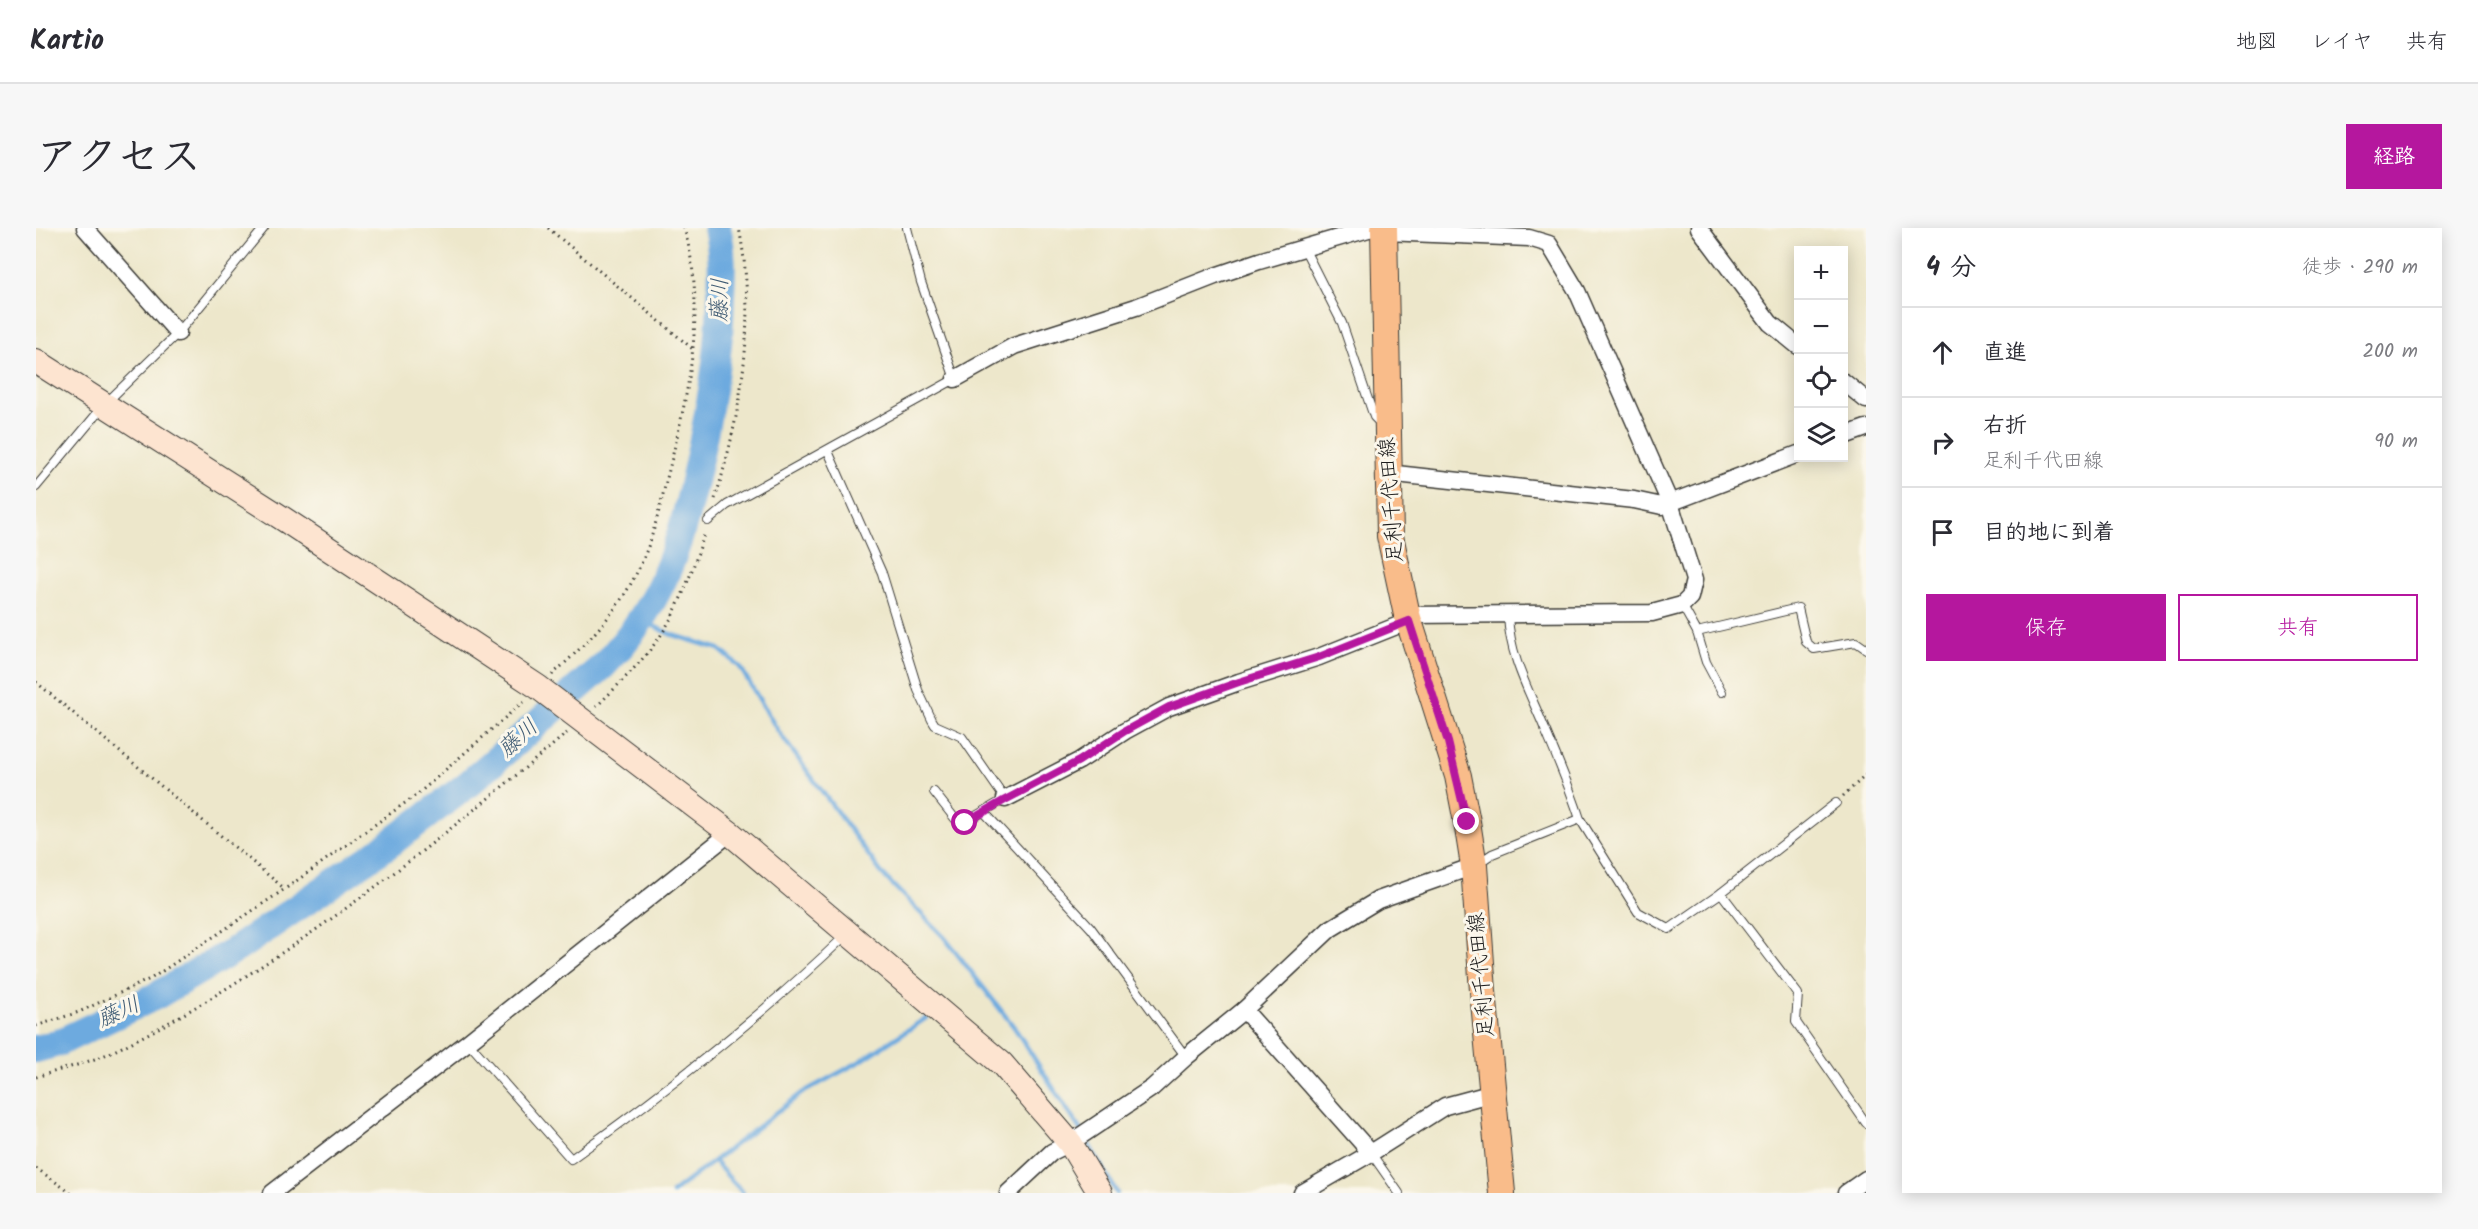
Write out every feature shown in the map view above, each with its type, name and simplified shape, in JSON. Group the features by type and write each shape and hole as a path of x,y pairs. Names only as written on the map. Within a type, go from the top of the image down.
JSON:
{"main road":[{"name":"足利千代田線","path":"1380,229 1390,536 1408,618 1458,776 1474,866 1502,1193"}],"street":[{"path":"85,228 178,333"},
{"path":"1699,228 1770,323 1794,343"},
{"path":"955,380 1014,346 1126,311 1215,276 1304,248 1380,229 1529,238 1549,244 1577,291 1670,502 1694,580 1690,597 1682,605 1652,613 1408,618 1319,657 1169,707 1125,731 1079,761 1005,800"},
{"path":"36,361 282,518 540,689 730,833 1002,1064 1070,1143 1100,1193"},
{"path":"1848,385 1866,400"},
{"path":"1848,435 1866,428"},
{"path":"1387,473 1634,500 1662,506 1794,455"},
{"path":"272,1193 468,1042 730,833"},
{"path":"1008,1193 1052,1152 1070,1143 1152,1088 1244,1010 1330,929 1378,900 1474,866"},
{"path":"1244,1010 1371,1153"},
{"path":"1302,1193 1445,1106 1492,1093"},
{"path":"1846,1193 1866,1179"}],"lane":[{"path":"36,488 105,404 178,333 264,228"},
{"path":"708,521 727,505 955,380 921,282 907,228"},
{"path":"1304,248 1342,323 1374,417 1387,431"},
{"path":"828,451 882,573 918,690 932,720 935,725 962,737 1005,800 960,825 934,792"},
{"path":"1682,605 1697,632 1706,662 1722,692"},
{"path":"1697,632 1798,608 1806,642 1814,649 1856,642 1866,649"},
{"path":"1508,616 1509,640 1517,666 1569,785 1580,819 1638,912 1670,929 1721,893 1836,803"},
{"path":"984,812 1091,928 1186,1057"},
{"path":"1474,866 1492,854 1580,819"},
{"path":"1721,893 1798,994 1796,1022 1866,1123"},
{"path":"468,1042 571,1159 642,1108 711,1052 814,966 849,932"},
{"path":"1371,1153 1399,1193"}],"path":[{"path":"548,228 694,350"},
{"path":"36,1026 79,1012 152,978 285,889 419,793 540,689 604,622 621,599 645,557 653,536 682,420 694,350 696,310 694,278 684,228"},
{"path":"36,1077 117,1050 204,1003 338,916 407,865 581,718 645,656 666,626 697,559 720,481 742,381 747,324 745,256 739,228"},
{"path":"36,682 285,889"},
{"path":"1836,803 1866,775"},
{"path":"36,1168 70,1193"}],"waterway":[{"name":"藤川","path":"36,1049 58,1043 156,996 238,948 384,848 467,785 603,666 624,643 642,618 664,578 679,537 694,482 711,395 719,336 722,262 717,228"},
{"path":"642,620 670,634 719,649 740,667 778,731 883,875 944,937 1014,1027 1081,1131"},
{"path":"672,1193 802,1093 859,1062 926,1018"},
{"path":"1085,1138 1117,1193"},
{"path":"714,1161 743,1193"}],"route":[{"path":"965,823 1079,761 1125,731 1169,707 1239,682 1275,673 1409,621 1458,776 1467,822"}]}
